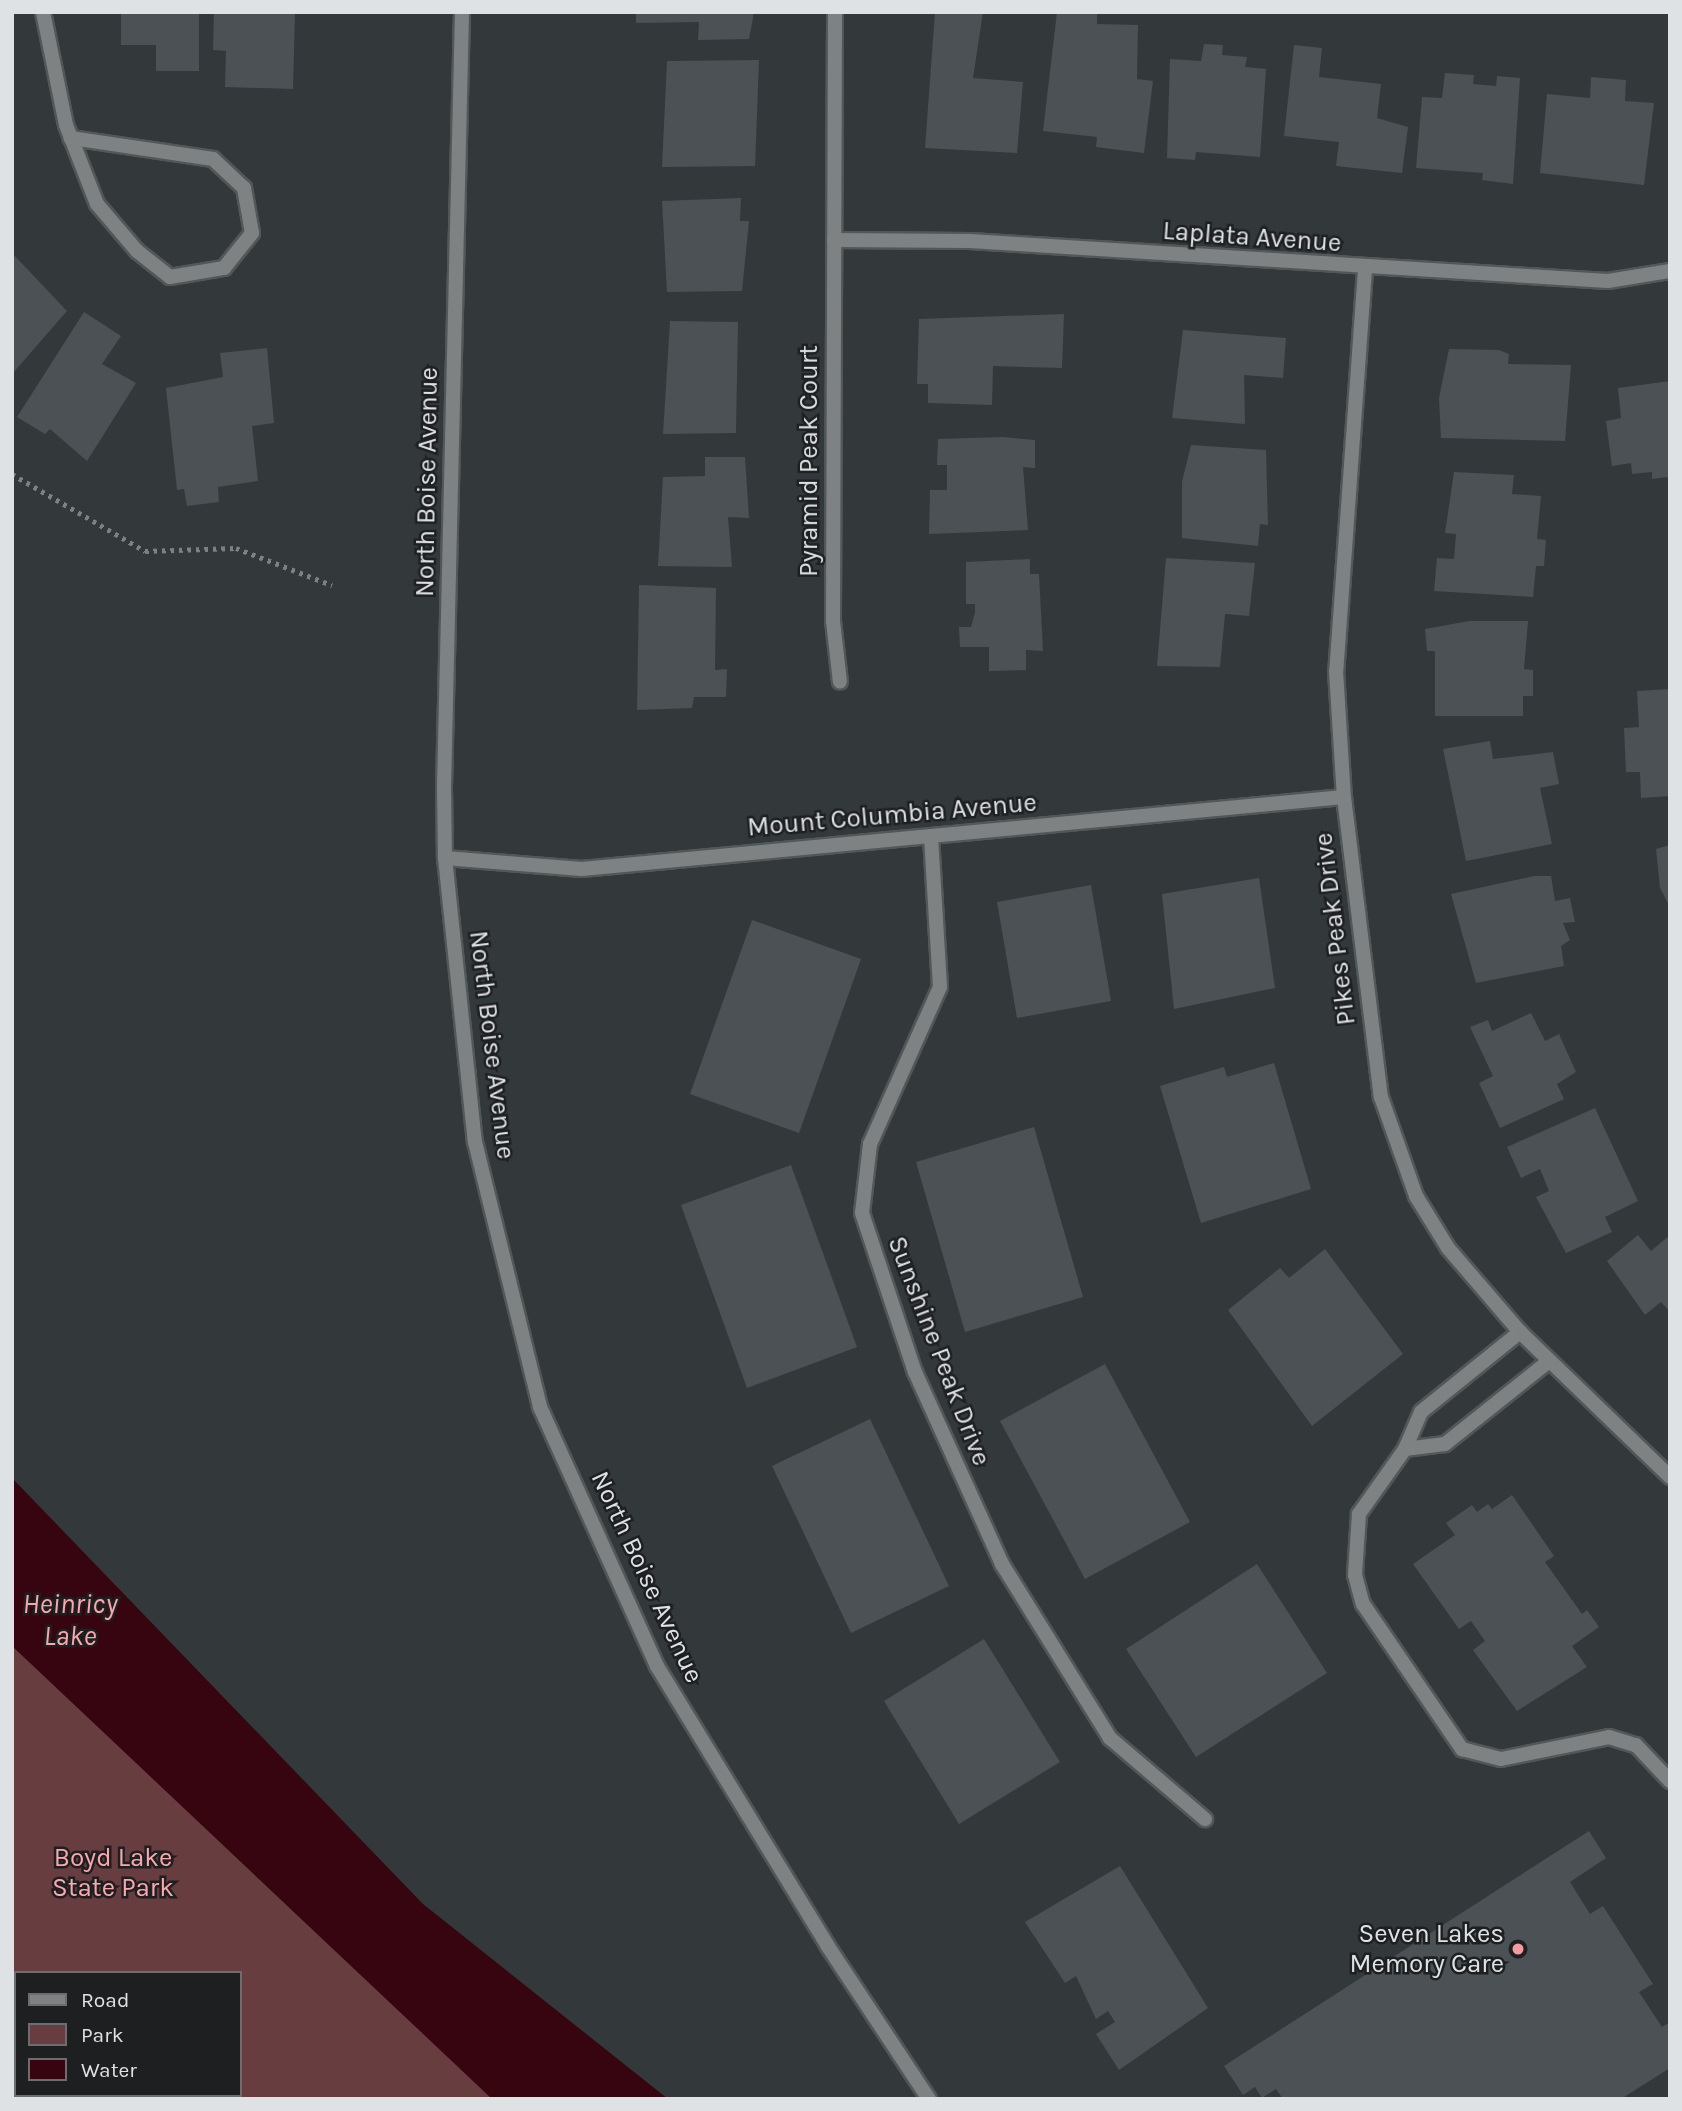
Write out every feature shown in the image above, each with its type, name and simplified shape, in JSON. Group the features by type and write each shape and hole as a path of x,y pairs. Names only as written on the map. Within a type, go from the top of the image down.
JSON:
{"street":[{"path":"43,12 71,138 97,204 137,251 170,277 224,268 252,233 244,188 213,159 71,138"},
{"name":"North Boise Avenue","path":"462,12 445,858 475,1142 540,1407 657,1666 827,1945 929,2099"},
{"name":"Pyramid Peak Court","path":"835,12 833,621 840,682"},
{"name":"Laplata Avenue","path":"834,240 970,241 1365,270 1608,281 1668,273"},
{"name":"Pikes Peak Drive","path":"1365,270 1336,671 1344,797 1373,1048 1394,1144 1448,1248 1520,1332 1670,1477"},
{"name":"Mount Columbia Avenue","path":"445,858 582,869 1344,797"},
{"name":"Sunshine Peak Drive","path":"931,836 940,987 867,1155 862,1213 874,1258 960,1475 1067,1677 1130,1762 1205,1819"},
{"path":"1520,1332 1421,1412 1405,1449 1359,1514 1355,1575 1374,1624 1450,1736 1479,1757 1501,1759 1609,1737 1636,1745 1670,1781"},
{"path":"1405,1449 1445,1444 1549,1361"}],"path":[{"path":"12,474 145,551 236,548 332,585"}],"green space":[{"name":"Boyd Lake State Park","path":"12,1642 506,2099 12,2099"}],"water":[{"name":"Heinricy Lake","path":"12,1478 423,1904 668,2099 492,2099 12,1646"}],"building":[{"path":"121,12 199,12 199,71 156,71 156,45 121,45"},
{"path":"214,12 295,12 293,89 225,87 226,51 213,50"},
{"path":"636,12 753,12 753,18 749,39 698,40 699,22 636,23"},
{"path":"935,12 983,12 973,78 1023,82 1017,153 925,148"},
{"path":"1057,12 1097,12 1097,24 1138,25 1137,79 1153,81 1144,153 1096,147 1097,137 1043,131"},
{"path":"1204,44 1223,45 1222,55 1247,57 1245,67 1266,69 1260,157 1196,152 1195,160 1167,158 1170,59 1201,61"},
{"path":"1294,45 1322,48 1319,77 1381,84 1377,118 1408,127 1402,173 1336,166 1339,142 1284,136"},
{"path":"759,60 755,166 662,167 667,61"},
{"path":"1445,73 1474,75 1473,84 1496,86 1497,76 1520,78 1513,184 1482,180 1483,173 1416,168 1422,97 1442,98"},
{"path":"1591,77 1626,80 1625,101 1654,103 1644,185 1540,173 1547,94 1590,98"},
{"path":"741,198 740,221 749,221 742,291 667,292 662,201"},
{"path":"12,253 67,311 12,374"},
{"path":"84,312 121,336 102,364 136,383 87,461 50,429 45,434 17,417"},
{"path":"1064,314 1062,368 993,366 992,405 928,403 928,384 917,384 919,319"},
{"path":"670,321 738,322 736,433 663,434"},
{"path":"1183,330 1286,338 1283,378 1244,375 1245,424 1172,418"},
{"path":"267,348 274,423 252,426 258,481 218,487 219,502 187,506 184,489 177,490 166,388 223,377 220,353"},
{"path":"1449,349 1499,350 1509,354 1508,364 1571,365 1565,441 1441,438 1439,398"},
{"path":"1670,381 1670,483 1667,477 1652,479 1652,472 1632,474 1631,463 1612,466 1606,421 1621,418 1618,388"},
{"path":"1003,437 1035,440 1035,468 1023,467 1028,530 929,534 930,490 947,490 947,465 937,465 938,439"},
{"path":"1191,445 1266,450 1268,525 1260,524 1258,546 1182,538 1182,482"},
{"path":"705,457 745,457 749,518 728,517 732,567 658,566 663,477 705,476"},
{"path":"1454,472 1514,475 1512,494 1541,496 1537,539 1546,540 1544,566 1536,566 1533,597 1434,591 1437,558 1454,559 1456,534 1445,533"},
{"path":"1166,558 1255,563 1249,616 1225,614 1220,667 1157,666"},
{"path":"1030,559 1030,574 1039,574 1043,651 1026,650 1026,670 989,671 989,647 960,647 959,627 971,627 975,612 975,604 966,604 966,562"},
{"path":"639,585 716,588 715,670 727,669 726,697 694,697 692,708 637,710"},
{"path":"1469,621 1528,621 1524,669 1533,670 1533,696 1523,696 1523,716 1435,716 1435,651 1427,651 1425,629"},
{"path":"1670,689 1670,796 1641,798 1640,772 1626,772 1624,728 1639,727 1637,691"},
{"path":"1490,741 1493,759 1553,752 1559,784 1540,788 1552,844 1466,861 1443,749"},
{"path":"1670,845 1670,907 1660,888 1656,849"},
{"path":"1534,876 1551,876 1555,901 1570,898 1575,922 1563,923 1570,940 1561,946 1564,966 1476,983 1451,894"},
{"path":"1259,878 1275,988 1174,1009 1162,894"},
{"path":"1091,885 1111,1001 1017,1018 997,902"},
{"path":"752,920 861,959 799,1133 690,1094"},
{"path":"1531,1013 1545,1041 1559,1034 1576,1072 1557,1084 1564,1099 1500,1128 1479,1083 1493,1076 1470,1027 1488,1020 1492,1031"},
{"path":"1274,1063 1311,1189 1201,1223 1160,1086 1224,1067 1227,1077"},
{"path":"1595,1108 1638,1201 1605,1217 1612,1232 1566,1253 1536,1197 1549,1191 1540,1169 1521,1178 1507,1147"},
{"path":"1034,1127 1083,1297 965,1332 916,1162"},
{"path":"791,1165 857,1347 747,1388 681,1205"},
{"path":"1638,1235 1651,1251 1670,1235 1670,1312 1661,1302 1645,1315 1607,1261"},
{"path":"1325,1249 1403,1354 1312,1426 1228,1310 1280,1268 1289,1278"},
{"path":"1105,1364 1190,1522 1085,1579 1000,1421"},
{"path":"870,1419 949,1586 851,1633 772,1466"},
{"path":"1512,1495 1554,1556 1545,1562 1582,1614 1587,1610 1599,1627 1572,1646 1587,1667 1517,1711 1473,1650 1485,1641 1471,1621 1459,1629 1413,1564 1455,1535 1446,1523 1472,1505 1477,1512 1488,1504 1492,1509"},
{"path":"1257,1564 1327,1673 1196,1757 1126,1649"},
{"path":"984,1639 1060,1762 959,1824 884,1701"},
{"name":"Seven Lakes Memory Care","path":"1589,1831 1606,1858 1570,1882 1590,1914 1603,1906 1653,1984 1639,1992 1662,2027 1670,2022 1670,2068 1621,2099 1283,2099 1276,2089 1262,2098 1255,2087 1243,2095 1224,2066"},
{"path":"1120,1866 1208,2008 1119,2070 1096,2034 1115,2022 1108,2011 1096,2019 1076,1976 1065,1983 1025,1922"}],"place":[{"name":"Seven Lakes Memory Care","path":"1518,1949"}]}
